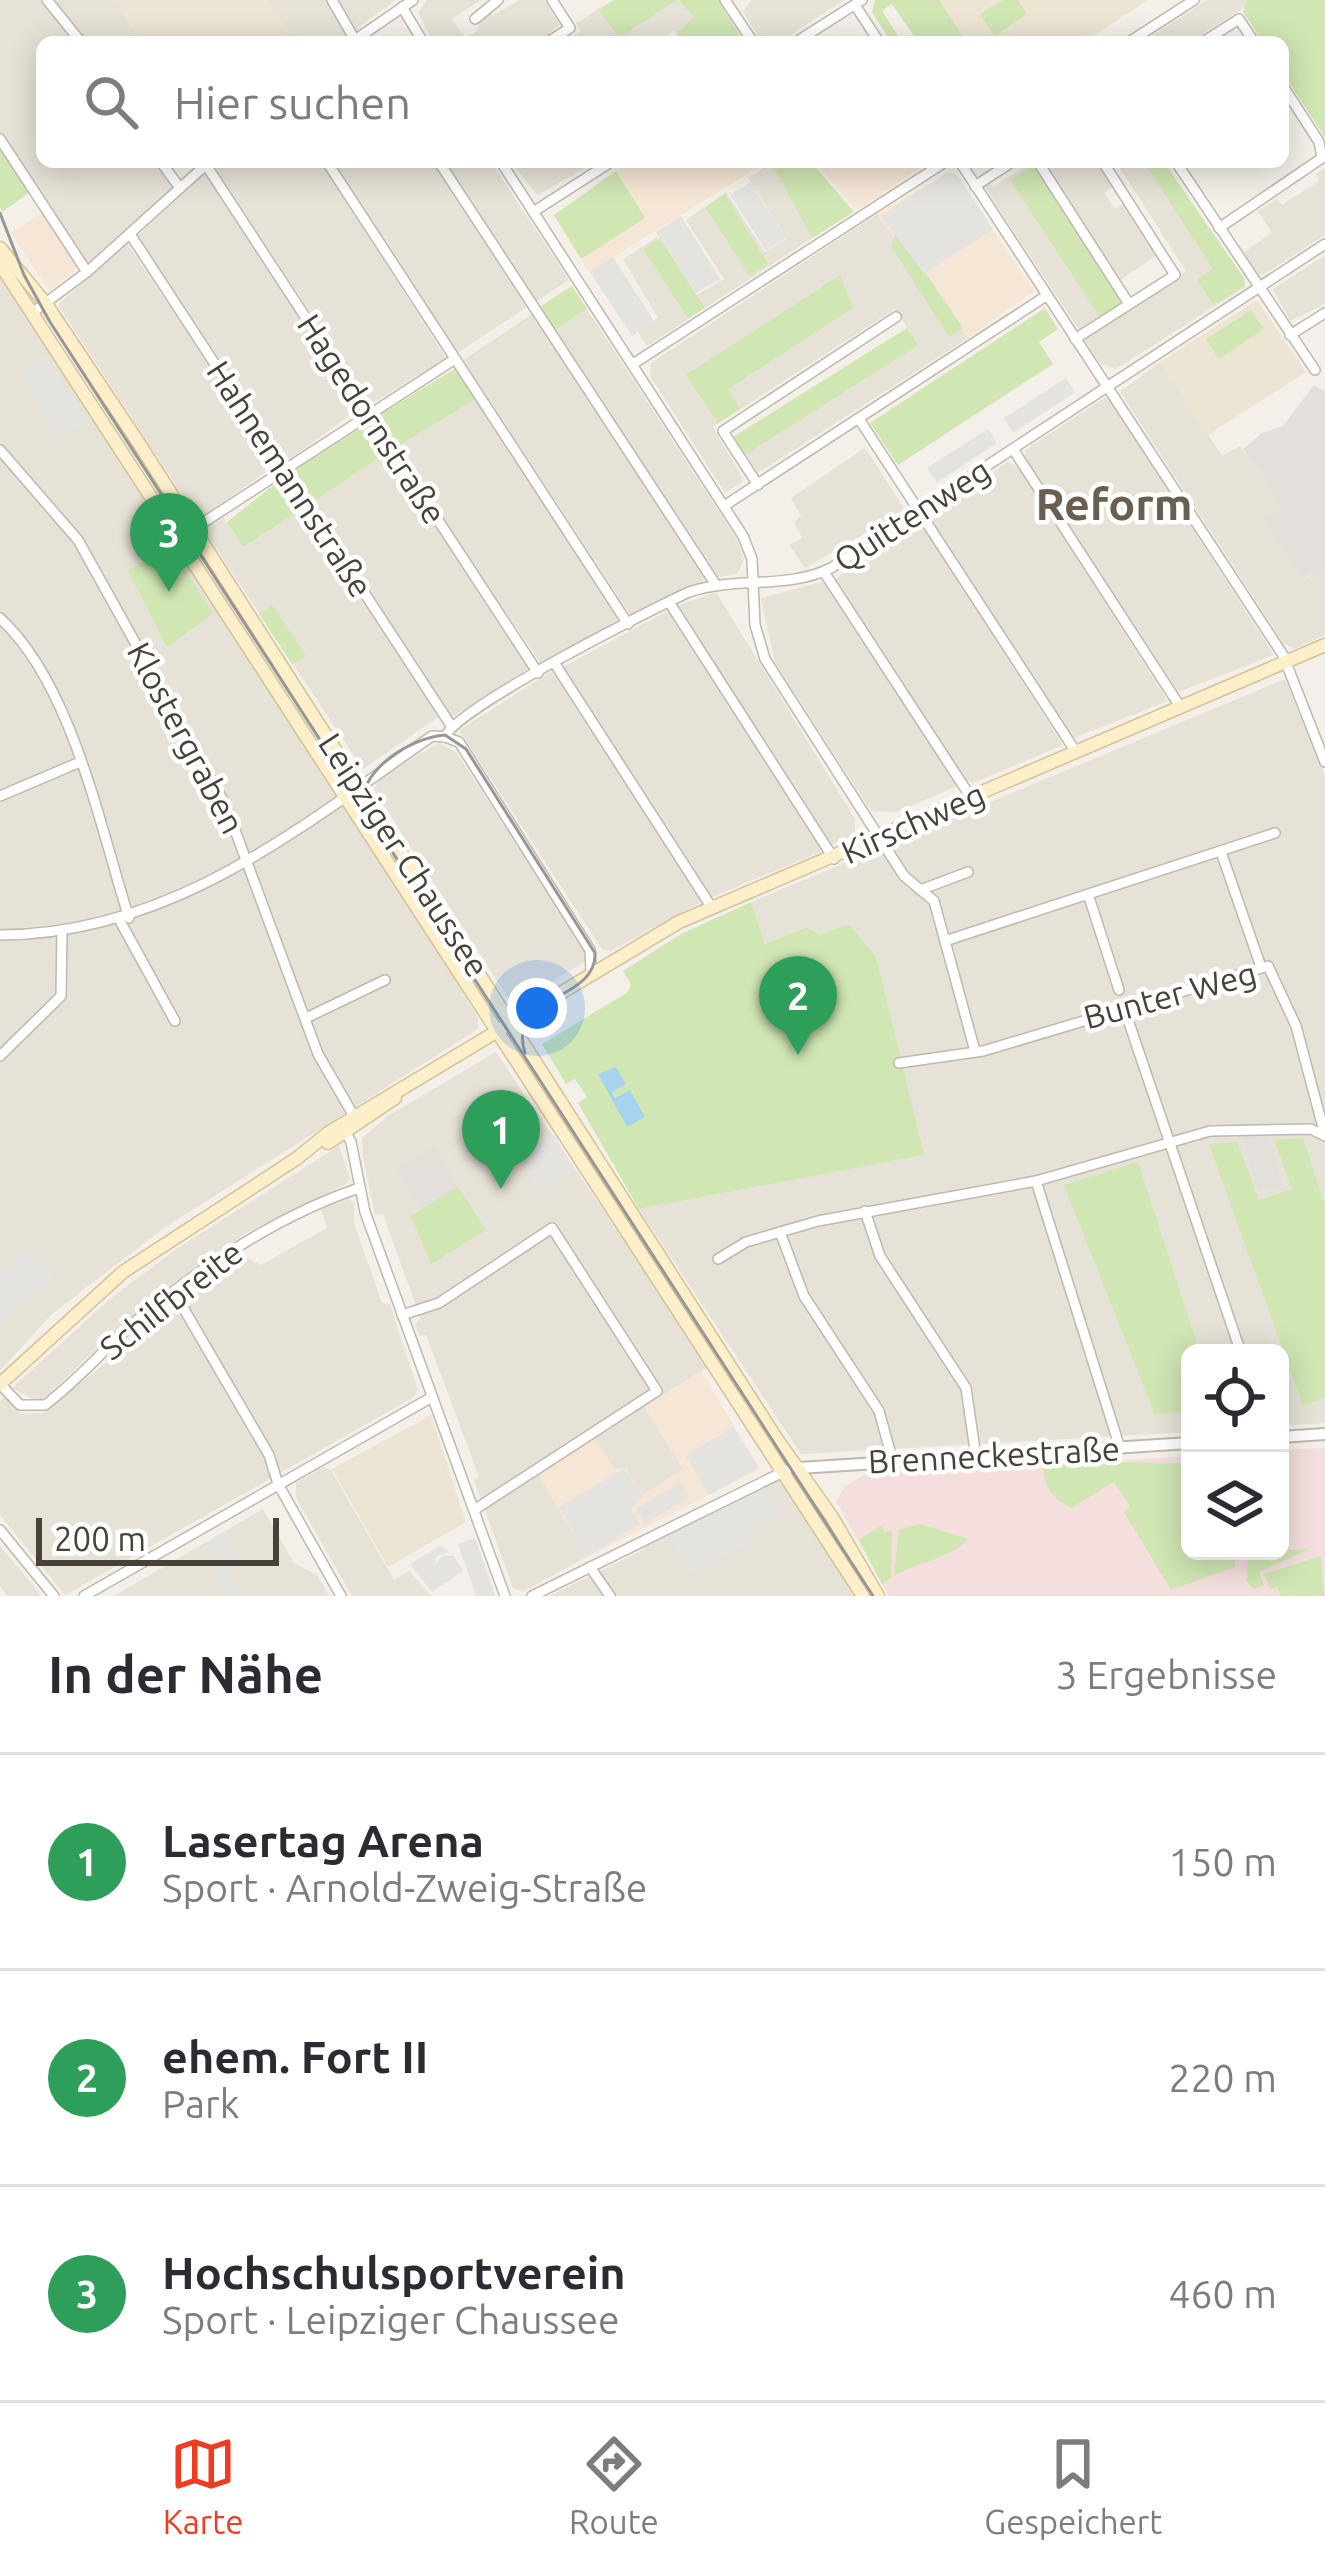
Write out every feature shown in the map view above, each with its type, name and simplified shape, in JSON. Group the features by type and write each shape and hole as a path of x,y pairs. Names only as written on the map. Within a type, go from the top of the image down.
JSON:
{"main road":[{"name":"Leipziger Chaussee","path":"0,248 46,304 193,529 878,1596"},
{"name":"Leipziger Chaussee","path":"0,264 863,1596"},
{"name":"Kirschweg","path":"513,1023 591,971 712,908 1325,645"},
{"name":"Schilfbreite","path":"0,1384 123,1272 513,1023"}],"street":[{"path":"47,0 76,36"},
{"path":"332,0 354,36"},
{"path":"362,36 413,0"},
{"path":"476,19 498,0"},
{"path":"552,0 570,28 557,36"},
{"path":"1138,36 1194,0"},
{"path":"730,2 750,36"},
{"path":"805,36 858,2 876,36"},
{"path":"401,8 419,36"},
{"path":"1212,36 1239,19 1250,36"},
{"path":"1219,228 1322,158 1319,142 1289,95"},
{"path":"0,139 87,272"},
{"path":"165,168 180,188"},
{"path":"32,313 87,272 202,168"},
{"name":"Hagedornstraße","path":"210,168 538,673"},
{"path":"331,168 628,624"},
{"path":"443,168 716,585"},
{"path":"505,168 748,546 756,632 765,659 879,838 920,890 934,900 975,1052"},
{"path":"533,212 602,168"},
{"path":"632,364 936,168"},
{"path":"964,168 1288,663 1321,740 1325,761"},
{"path":"975,186 1003,168"},
{"path":"1042,168 1130,304"},
{"path":"1075,340 1175,274 1106,168"},
{"path":"1180,168 1315,370"},
{"name":"Hahnemannstraße","path":"130,234 450,724"},
{"name":"Quittenweg","path":"450,724 669,602 716,585 824,572 1325,244"},
{"path":"724,506 1046,296"},
{"path":"1290,335 1325,313"},
{"path":"758,485 723,430 896,317"},
{"path":"178,539 455,359"},
{"path":"859,419 1076,752"},
{"path":"1013,449 1181,708"},
{"name":"Klostergraben","path":"0,450 61,517 92,564 226,806 348,1126 359,1189 505,1596"},
{"path":"824,572 970,796"},
{"path":"669,602 834,859"},
{"path":"0,618 44,683 80,762 125,920 175,1021"},
{"path":"554,664 712,908"},
{"path":"445,737 450,724"},
{"path":"0,934 62,932 125,920 248,859 432,736 459,742 590,950 591,971"},
{"path":"0,796 80,762"},
{"path":"945,941 1275,833"},
{"path":"1221,852 1261,968"},
{"path":"920,890 968,872"},
{"path":"1089,897 1119,990"},
{"path":"0,1056 62,996 62,932"},
{"name":"Bunter Weg","path":"899,1063 975,1052 1261,968 1272,970 1295,1023 1325,1135"},
{"path":"306,1018 385,980"},
{"path":"1125,1011 1238,1344"},
{"path":"718,1259 780,1232 865,1211 1036,1181 1212,1131 1311,1129 1325,1135"},
{"path":"1036,1181 1120,1448"},
{"name":"Schilfbreite","path":"0,1384 20,1405 45,1405 175,1292 260,1232 359,1189"},
{"path":"865,1211 880,1256 966,1388 976,1457"},
{"path":"402,1316 439,1303 552,1228 657,1391 474,1510"},
{"path":"780,1232 803,1296 879,1411 893,1462"},
{"path":"175,1292 269,1455 278,1484 341,1596"},
{"path":"84,1596 432,1397"},
{"path":"1289,1436 1325,1434"},
{"name":"Brenneckestraße","path":"799,1468 1181,1444"},
{"path":"532,1596 779,1471 799,1468"},
{"path":"0,1530 53,1596"},
{"path":"590,1567 610,1596"}],"shaded area":[{"path":"0,0 115,0 138,35 36,36 36,168 166,168 180,188 87,272 0,139"},
{"path":"115,0 268,0 292,36 136,36"},
{"path":"268,0 396,0 346,36 292,36"},
{"path":"427,0 481,0 452,19 465,36 430,36 418,13"},
{"path":"520,0 544,0 560,25 546,36 469,36 477,31 482,15 488,11 492,16"},
{"path":"613,0 716,0 739,36 678,36 674,31 666,36 573,36 580,31 576,23"},
{"path":"751,0 844,0 789,36 758,36 743,12"},
{"path":"939,0 1148,0 1092,36 963,36"},
{"path":"1207,0 1256,0 1199,36 1152,36"},
{"path":"215,168 325,168 446,358 371,404"},
{"path":"336,168 441,168 530,305 457,353"},
{"path":"446,168 495,168 569,280 534,303"},
{"path":"516,168 585,168 537,195"},
{"path":"621,168 757,168 589,272 554,215"},
{"path":"763,168 778,168 835,223 647,346 638,332 658,318 623,259 657,237 695,296 724,279 686,220 726,192 765,252 787,239 748,178"},
{"path":"819,168 920,168 857,210"},
{"path":"1023,168 1039,168 1122,301 1081,333 984,186 989,182 993,187"},
{"path":"1047,168 1104,168 1115,185 1104,193 1115,209 1127,202 1157,255 1119,281"},
{"path":"1120,168 1167,168 1245,279 1245,287 1116,369 1099,363 1083,337 1186,271"},
{"path":"1325,168 1325,235 1263,275 1257,273 1244,252 1272,233 1258,211 1277,199 1282,205 1319,181 1316,174"},
{"path":"953,170 1034,291 968,338 877,214"},
{"path":"948,172 958,176 993,229 924,274 881,216"},
{"path":"208,175 360,408 287,461 137,236"},
{"path":"750,182 786,238 766,251 730,195"},
{"path":"43,212 78,267 50,291 11,233"},
{"path":"877,214 968,338 758,473 736,439 912,335 895,309 713,427 744,480 725,493 650,376 651,363"},
{"path":"681,216 720,279 696,293 656,232"},
{"path":"127,243 276,465 203,516 192,510 58,305"},
{"path":"1325,255 1325,304 1290,321 1273,289"},
{"path":"613,257 654,321 632,336 590,272"},
{"path":"0,278 345,797 478,1018 478,1029 164,1228 52,1314 0,1371"},
{"path":"1257,300 1306,372 1208,435 1160,362"},
{"path":"587,309 738,541 744,560 737,574 716,578 553,331"},
{"path":"535,312 707,579 631,616 463,360"},
{"path":"45,355 88,420 60,438 19,373"},
{"path":"1160,362 1222,456 1240,446 1284,508 1304,579 1325,568 1325,635 1294,649 1283,643 1120,392"},
{"path":"1066,378 1075,392 1013,433 1004,418"},
{"path":"1314,385 1325,391 1325,568 1303,579 1264,520 1283,508 1243,449 1262,433 1283,426"},
{"path":"476,399 619,619 541,664 395,448"},
{"path":"1109,399 1274,655 1178,692 1026,461 1025,450"},
{"path":"988,429 997,443 937,483 927,468"},
{"path":"865,448 905,510 805,568 789,545 802,538 794,522 801,516 791,498"},
{"path":"389,451 529,668 451,718 313,502"},
{"path":"1007,462 1018,466 1168,701 1073,738 930,519"},
{"path":"304,508 440,716 363,769 203,529 223,517 243,547"},
{"path":"921,523 1063,745 973,783 967,781 834,580"},
{"path":"825,581 957,786 897,812 871,811 775,663 761,598"},
{"path":"716,592 855,819 855,836 830,845 676,606"},
{"path":"669,610 825,850 710,898 561,668"},
{"path":"552,671 703,901 611,951 602,949 459,730"},
{"path":"1285,679 1325,776 1325,1423 1289,1425 1289,1344 1181,1344 1181,1433 801,1454 639,1209 923,1155 876,956 849,924 820,935 805,927 765,944 751,902"},
{"path":"439,743 456,752 588,953 587,960 524,999 509,999 374,790 381,776"},
{"path":"496,1052 709,1366 645,1407 683,1469 643,1495 626,1468 539,1475 587,1557 524,1591 513,1588 474,1480 479,1477 426,1335 420,1336 415,1326 420,1316 383,1215 375,1215 362,1138 388,1116"},
{"path":"551,1131 575,1169 541,1192 516,1154"},
{"path":"1267,1135 1282,1185 1259,1190 1242,1136"},
{"path":"339,1146 350,1179 344,1185 246,1233 147,1302 49,1394 37,1401 12,1388 110,1299 179,1247"},
{"path":"434,1147 458,1187 422,1210 397,1170"},
{"path":"348,1199 354,1202 354,1223 382,1303 390,1304 418,1390 414,1397 65,1595 0,1515 0,1401 5,1396 21,1414 43,1413 241,1255 261,1265 327,1228 321,1209"},
{"path":"28,1248 54,1275 0,1326 0,1275"},
{"path":"701,1371 760,1469 587,1557 538,1475 595,1438 617,1472 625,1468 644,1495 683,1469 644,1407"},
{"path":"431,1415 466,1522 388,1567 332,1469"},
{"path":"733,1427 758,1467 710,1495 686,1456"},
{"path":"1325,1448 1325,1596 889,1596 836,1501 845,1486 864,1475 1181,1457 1181,1560 1289,1560 1289,1450"},
{"path":"324,1467 331,1470 394,1580 409,1571 431,1596 352,1596 296,1498 296,1483"},
{"path":"625,1468 643,1495 631,1510 640,1524 587,1557 559,1507"},
{"path":"781,1477 859,1596 549,1596 725,1510 724,1506"},
{"path":"680,1482 689,1497 645,1524 636,1509"},
{"path":"765,1488 781,1514 760,1528 746,1507 758,1533 746,1539 748,1544 691,1574 671,1538 646,1550 643,1545"},
{"path":"263,1509 294,1563 317,1575 329,1596 114,1596"},
{"path":"225,1531 244,1565 228,1575 238,1592 204,1596 218,1588 206,1543"},
{"path":"475,1538 493,1596 476,1596 458,1544"},
{"path":"441,1545 449,1552 435,1557 435,1565 442,1556 454,1556 463,1571 432,1592 410,1564"},
{"path":"0,1546 41,1596 7,1596 0,1586"}],"green space":[{"path":"615,0 677,0 622,36 599,10"},
{"path":"679,0 718,0 740,36 679,36 694,17"},
{"path":"875,0 939,0 963,36 914,36 892,4 882,11 898,36 887,36 872,12"},
{"path":"1003,0 1018,0 1027,14 994,36 980,14"},
{"path":"1247,0 1325,0 1325,138 1289,82 1289,36 1259,36 1243,12"},
{"path":"0,146 30,192 2,212 0,206"},
{"path":"774,168 816,168 854,212 812,238"},
{"path":"1036,168 1122,302 1100,317 1010,180"},
{"path":"1148,168 1168,168 1244,279 1244,286 1214,305 1197,280 1213,269"},
{"path":"616,171 645,218 581,259 554,215"},
{"path":"725,194 768,264 750,276 705,207"},
{"path":"897,231 963,328 949,337 891,246"},
{"path":"660,238 705,308 688,318 643,249"},
{"path":"840,275 853,308 728,389 740,409 718,423 686,375"},
{"path":"572,286 587,309 553,331 541,306"},
{"path":"1045,308 1058,329 1039,342 1053,364 898,465 870,423"},
{"path":"1251,310 1264,329 1219,359 1206,339"},
{"path":"907,328 918,345 745,455 733,437"},
{"path":"456,368 476,399 395,448 380,415"},
{"path":"367,424 389,451 313,502 295,470"},
{"path":"281,479 304,508 243,547 227,522"},
{"path":"169,545 213,614 167,647 128,571"},
{"path":"272,605 306,656 292,664 259,614"},
{"path":"751,902 765,944 806,927 820,935 849,924 876,956 924,1155 639,1209 578,1103 587,1097 575,1079 566,1084 542,1044 628,992 631,984 623,971 681,934"},
{"path":"1303,1138 1325,1206 1325,1397 1303,1406 1289,1367 1289,1344 1281,1344 1209,1144 1237,1142 1259,1200 1292,1189 1274,1140"},
{"path":"1138,1162 1197,1344 1181,1344 1181,1412 1155,1415 1064,1185"},
{"path":"458,1187 486,1230 431,1264 411,1216"},
{"path":"1181,1464 1181,1560 1235,1560 1235,1567 1171,1590 1124,1512 1130,1506 1114,1482 1071,1508 1051,1491 1043,1466"},
{"path":"921,1524 968,1539 952,1552 894,1576 899,1529"},
{"path":"881,1526 885,1532 892,1530 891,1578 882,1584 859,1540"},
{"path":"1321,1556 1324,1596 1281,1596 1277,1587 1270,1589 1264,1574"},
{"path":"1248,1560 1285,1560 1259,1572 1264,1585 1254,1589 1246,1581"}],"water":[{"path":"616,1067 626,1084 612,1092 615,1098 630,1090 645,1117 627,1127 598,1074"}],"tram line":[{"path":"0,213 24,275 50,322 873,1596"},
{"path":"364,810 368,783 402,750 445,735 466,749 595,953 592,969 582,981 528,1019 523,1034 525,1053"}],"place":[{"name":"Hochschulsportverein","path":"169,592"},
{"name":"ehem. Fort II","path":"798,1055"},
{"name":"Lasertag Arena","path":"501,1189"}],"district":[{"name":"Reform","path":"1114,504"}]}
